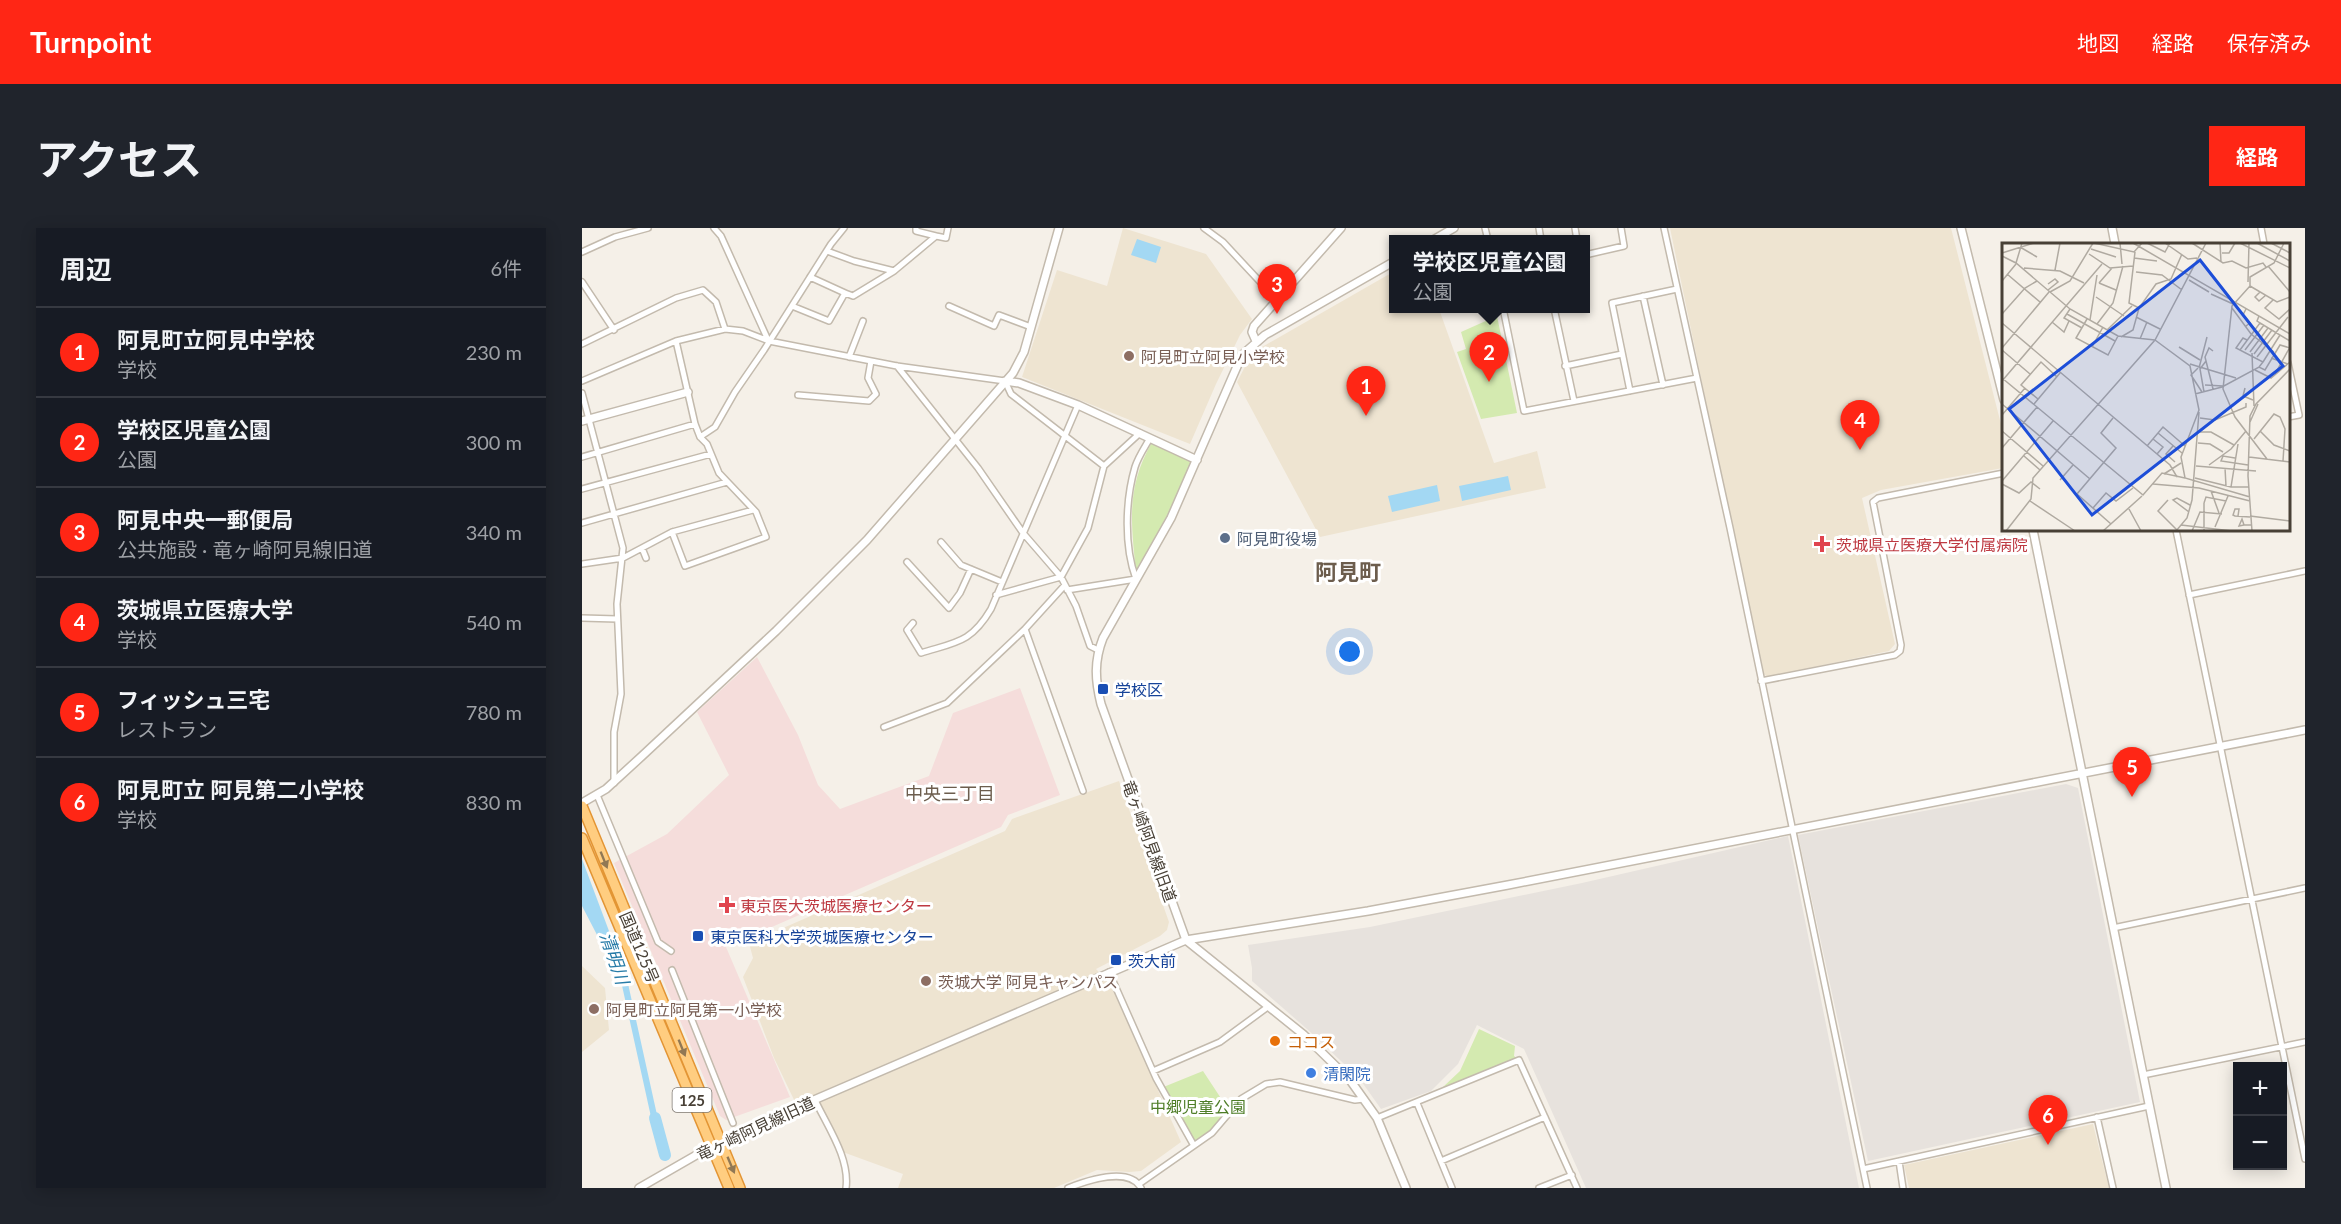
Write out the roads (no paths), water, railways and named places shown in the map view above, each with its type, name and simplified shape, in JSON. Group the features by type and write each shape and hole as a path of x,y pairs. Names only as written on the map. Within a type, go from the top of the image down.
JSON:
{"highway":[{"name":"国道125号","path":"582,804 716,1144 729,1188"},
{"name":"国道125号","path":"582,838 716,1144 740,1188"}],"street":[{"path":"582,252 615,237 648,228"},
{"path":"714,228 721,236 769,341"},
{"path":"700,437 715,427 810,277 844,228"},
{"path":"916,228 916,231 946,238 948,228"},
{"path":"582,804 614,783 776,631 867,540 1005,381 1020,362 1059,228"},
{"path":"1204,228 1223,242 1276,299"},
{"path":"1256,341 1252,332 1254,326 1340,228"},
{"path":"1590,254 1624,246 1621,228"},
{"path":"1664,228 1867,1188"},
{"path":"1961,228 2002,392"},
{"path":"2112,228 2115,243"},
{"path":"2261,228 2264,243"},
{"path":"810,277 853,296 894,271 936,236"},
{"path":"827,251 854,261 894,271"},
{"name":"竜ヶ崎阿見線旧道","path":"639,1188 716,1144 1186,940 1101,704 1095,667 1098,650 1171,518 1238,362 1256,341 1389,264"},
{"path":"582,282 614,330"},
{"path":"1630,391 1612,303 1677,289"},
{"path":"582,335 585,343 676,298 703,290 716,302 725,329"},
{"path":"792,306 829,321 845,293"},
{"path":"1644,296 1663,385"},
{"path":"949,306 994,326 999,315 1031,327"},
{"path":"1504,313 1524,411 1697,378"},
{"path":"1555,313 1574,401"},
{"path":"849,357 863,321"},
{"path":"582,381 676,341 725,329 743,331 769,341 849,357 1019,383 1078,405 1197,460"},
{"path":"672,532 685,566 766,537 760,520 719,472 707,444 700,437 676,341"},
{"path":"1565,366 1622,354"},
{"path":"798,395 869,401 876,394 868,378 871,361"},
{"path":"897,366 978,468 1023,533 1061,577 1076,606 1090,646 1098,650"},
{"path":"2290,368 2299,415 2290,417"},
{"path":"1005,381 1011,394 1104,466"},
{"path":"585,420 688,392"},
{"path":"582,393 585,420 606,482 623,548 617,619 621,694 614,732 614,783"},
{"path":"913,623 907,630 921,653 969,637 981,625 1002,582 1078,405"},
{"path":"582,457 695,424"},
{"path":"996,595 1061,577 1088,528 1104,466 1140,433"},
{"path":"884,728 947,703 1066,587 1136,579 1130,562 1128,506 1135,466 1150,438"},
{"path":"582,489 711,453"},
{"path":"1761,681 1895,655 1900,651 1901,645 1873,502 1878,498 2002,473"},
{"path":"582,523 727,482"},
{"path":"582,564 623,558 672,532 753,510"},
{"path":"2033,531 2166,1188"},
{"path":"2176,531 2305,1159"},
{"path":"941,542 961,565 1002,582"},
{"path":"642,548 646,558"},
{"path":"907,562 949,608 960,593 971,569"},
{"path":"2189,595 2305,571"},
{"path":"582,618 617,619"},
{"path":"1025,629 1083,791"},
{"path":"1186,940 1368,911 1791,831 2305,729"},
{"path":"597,795 658,942 671,951"},
{"path":"2113,928 2305,888"},
{"path":"1186,940 1269,1006 1333,1062 1377,1118 1406,1188"},
{"path":"672,970 733,1123"},
{"path":"1109,972 1153,1071 1193,1144"},
{"path":"1153,1071 1220,1042 1269,1006"},
{"path":"2143,1075 2305,1042"},
{"path":"1377,1118 1519,1060 1577,1188"},
{"path":"1068,1188 1088,1180 1105,1177 1130,1178 1140,1186 1193,1144 1212,1133 1241,1098 1266,1084 1280,1082 1349,1099 1364,1099"},
{"path":"815,1100 844,1162 848,1179 846,1188"},
{"path":"1417,1103 1452,1188"},
{"path":"1863,1169 2149,1106"},
{"path":"1441,1161 1545,1117"},
{"path":"2097,1117 2113,1188"},
{"path":"1899,1161 1903,1188"},
{"path":"1539,1188 1572,1175"}],"water":[{"path":"1137,239 1161,247 1156,263 1131,255"},
{"path":"1508,476 1511,490 1462,501 1459,486"},
{"path":"1437,485 1440,501 1392,512 1388,496"},
{"name":"清明川","path":"582,859 627,979 661,1133 655,1135 621,981 582,906"}],"waterway":[{"name":"清明川","path":"655,1118 665,1155"}],"place":[{"name":"阿見中央一郵便局","path":"1277,314"},
{"name":"阿見町立阿見小学校","path":"1129,356"},
{"name":"学校区児童公園","path":"1489,382"},
{"name":"阿見町立阿見中学校","path":"1366,416"},
{"name":"茨城県立医療大学","path":"1860,450"},
{"name":"阿見町役場","path":"1225,538"},
{"name":"茨城県立医療大学付属病院","path":"1822,544"},
{"name":"学校区","path":"1103,689"},
{"name":"フィッシュ三宅","path":"2132,797"},
{"name":"東京医大茨城医療センター","path":"727,905"},
{"name":"東京医科大学茨城医療センター","path":"698,936"},
{"name":"茨大前","path":"1116,960"},
{"name":"茨城大学 阿見キャンパス","path":"926,981"},
{"name":"阿見町立阿見第一小学校","path":"594,1009"},
{"name":"ココス","path":"1275,1041"},
{"name":"清閑院","path":"1311,1073"},
{"name":"阿見町立 阿見第二小学校","path":"2048,1145"}],"district":[{"name":"阿見町","path":"1348,571"},
{"name":"中央三丁目","path":"950,793"}],"park label":[{"name":"中郷児童公園","path":"1198,1106"}]}
